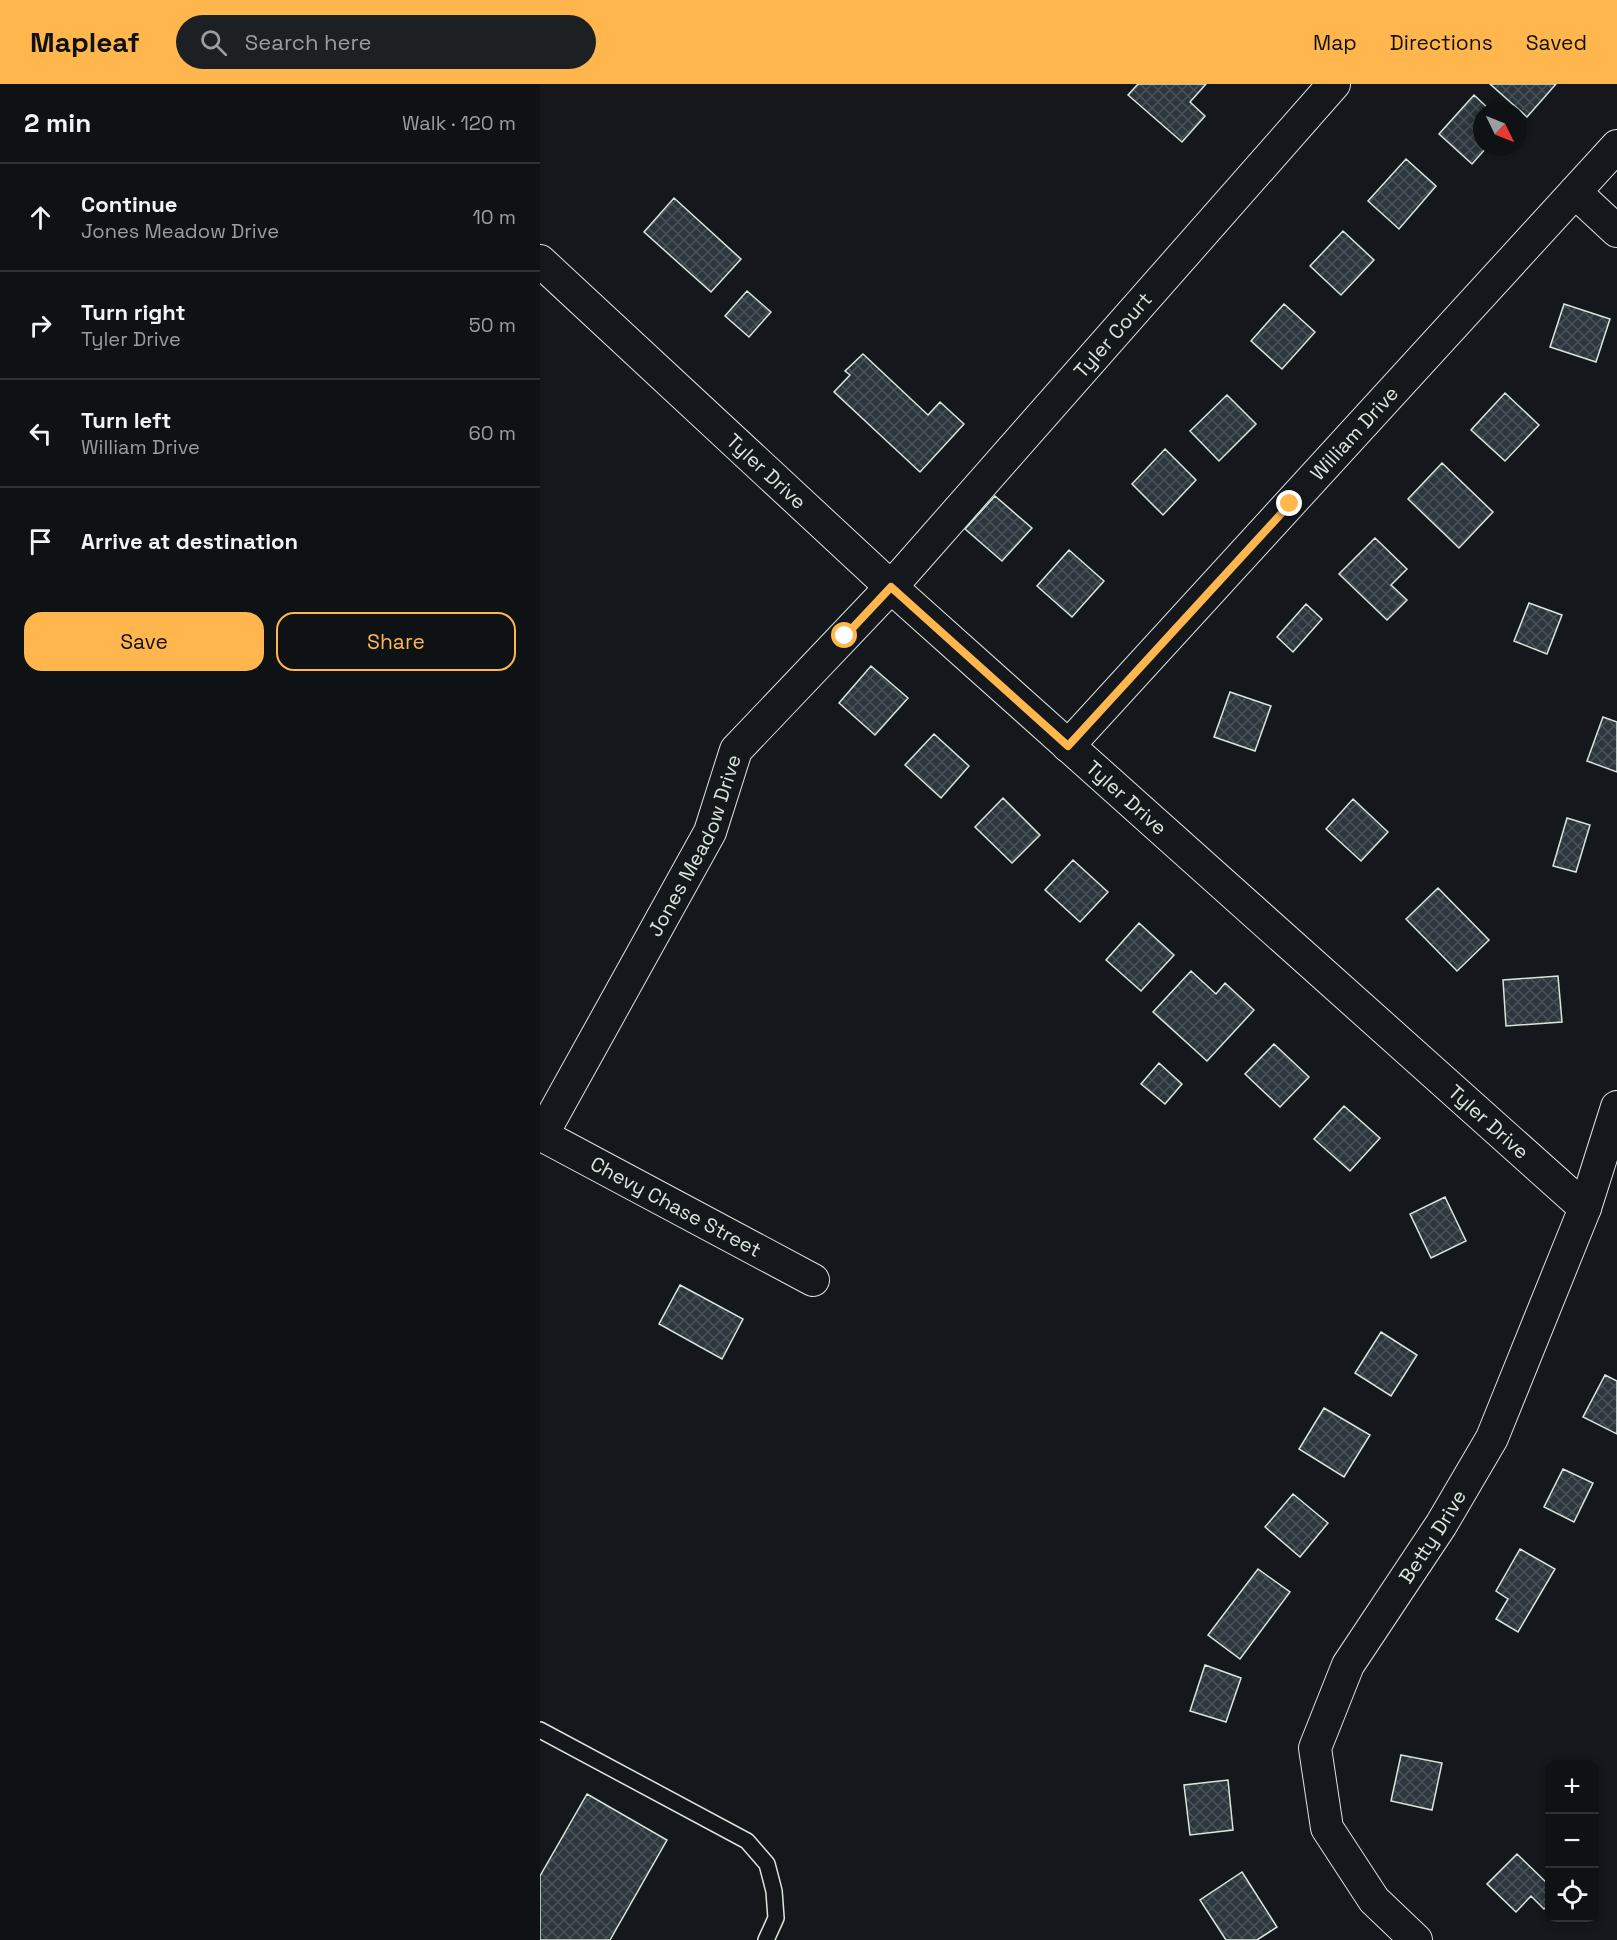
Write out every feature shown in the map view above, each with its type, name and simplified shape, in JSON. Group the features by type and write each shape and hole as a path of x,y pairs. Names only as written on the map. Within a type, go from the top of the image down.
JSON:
{"street":[{"name":"Tyler Court","path":"891,587 1334,84"},
{"name":"William Drive","path":"1068,746 1617,146"},
{"path":"1575,192 1617,231"},
{"name":"Tyler Drive","path":"540,261 891,587 1585,1208"},
{"name":"Jones Meadow Drive","path":"541,1135 710,832 736,750 891,587"},
{"name":"Betty Drive","path":"1416,1940 1374,1900 1327,1828 1316,1748 1348,1665 1441,1525 1492,1438 1585,1208 1617,1107"},
{"name":"Chevy Chase Street","path":"541,1135 813,1280"}],"lane":[{"path":"540,1730 747,1841 767,1864 774,1891 776,1918 766,1940"}],"building":[{"path":"1138,84 1206,84 1190,102 1205,116 1182,142 1128,95"},
{"path":"1490,84 1556,84 1527,117 1527,102 1510,102"},
{"path":"1474,95 1481,102 1473,102 1473,156 1479,156 1472,164 1439,134"},
{"path":"1406,159 1436,186 1399,229 1368,201"},
{"path":"674,198 741,259 711,292 644,232"},
{"path":"1343,231 1374,260 1341,295 1310,266"},
{"path":"747,291 771,312 749,337 725,316"},
{"path":"1284,304 1315,332 1282,369 1251,341"},
{"path":"1564,304 1610,319 1596,362 1550,347"},
{"path":"863,354 928,415 940,402 964,424 920,472 834,392 850,375 845,371"},
{"path":"1505,393 1539,425 1505,461 1471,430"},
{"path":"1227,395 1256,424 1219,461 1190,431"},
{"path":"1165,449 1196,480 1163,515 1132,484"},
{"path":"1442,463 1493,512 1459,548 1408,499"},
{"path":"995,496 1032,528 1002,561 965,529"},
{"path":"1375,538 1407,569 1391,585 1407,600 1387,620 1339,574"},
{"path":"1069,550 1104,581 1072,617 1037,586"},
{"path":"1529,603 1562,615 1547,654 1514,641"},
{"path":"1306,604 1322,619 1293,652 1277,637"},
{"path":"871,666 908,698 875,735 839,703"},
{"path":"1230,692 1271,706 1255,751 1214,737"},
{"path":"1603,717 1617,722 1617,772 1587,761"},
{"path":"934,734 969,766 941,798 905,765"},
{"path":"1003,798 1040,835 1012,863 975,827"},
{"path":"1353,799 1388,832 1361,861 1326,829"},
{"path":"1567,818 1590,825 1576,872 1553,866"},
{"path":"1073,860 1108,892 1080,922 1045,890"},
{"path":"1438,888 1489,940 1457,971 1406,919"},
{"path":"1139,923 1174,955 1141,991 1106,960"},
{"path":"1191,971 1216,994 1225,983 1254,1010 1207,1061 1153,1012"},
{"path":"1558,976 1562,1022 1506,1026 1503,980"},
{"path":"1274,1044 1309,1077 1280,1107 1245,1074"},
{"path":"1159,1063 1182,1084 1165,1104 1141,1084"},
{"path":"1344,1106 1380,1138 1350,1171 1314,1139"},
{"path":"1445,1197 1466,1241 1431,1258 1410,1214"},
{"path":"680,1285 743,1319 722,1359 659,1324"},
{"path":"1381,1332 1417,1355 1391,1396 1355,1373"},
{"path":"1605,1375 1617,1381 1617,1434 1583,1417"},
{"path":"1324,1408 1370,1435 1344,1477 1299,1449"},
{"path":"1563,1469 1593,1483 1574,1522 1544,1507"},
{"path":"1293,1494 1328,1523 1300,1557 1265,1527"},
{"path":"1520,1549 1555,1569 1518,1632 1496,1619 1508,1599 1496,1591"},
{"path":"1258,1569 1290,1592 1240,1659 1208,1635"},
{"path":"1205,1665 1241,1678 1226,1722 1190,1711"},
{"path":"1401,1755 1442,1763 1432,1810 1391,1801"},
{"path":"1228,1780 1233,1830 1190,1835 1184,1785"},
{"path":"587,1794 667,1840 610,1940 540,1940 540,1876"},
{"path":"1517,1854 1545,1881 1545,1908 1531,1896 1516,1912 1487,1884"},
{"path":"1242,1872 1277,1927 1257,1940 1226,1940 1200,1900"}],"route":[{"path":"845,636 891,587 1068,746 1290,504"}]}
